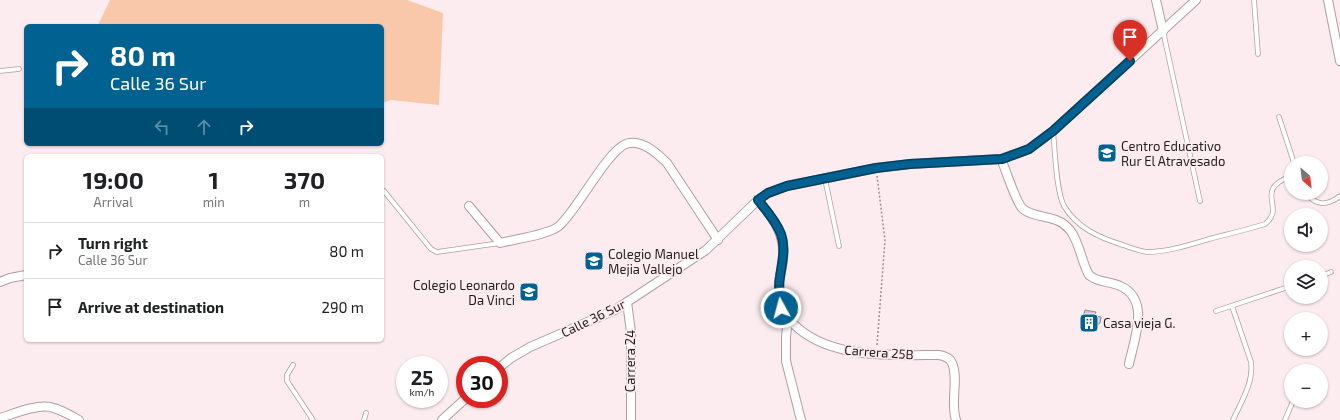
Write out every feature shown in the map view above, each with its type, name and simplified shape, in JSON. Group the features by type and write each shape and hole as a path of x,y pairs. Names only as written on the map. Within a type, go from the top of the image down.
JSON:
{"street":[{"path":"1156,0 1163,31"},
{"name":"Calle 36 Sur","path":"508,360 530,347 615,310 706,250 758,200 776,189 876,168 910,164 1002,159 1029,149 1053,131 1196,0"},
{"path":"1328,0 1340,61"},
{"path":"469,206 500,242 540,234 558,227 571,214 615,151 629,143 636,143 648,148 667,163 718,240"},
{"path":"1002,159 1023,209 1063,223 1075,238 1088,275 1093,279 1115,284 1127,289 1136,299 1138,325 1129,364"},
{"name":"Carrera 25B","path":"758,200 774,220 784,245 779,290 781,308 788,320 819,342 846,350 876,354 939,355 947,357 952,362 954,370 953,401 956,420"},
{"path":"0,282 24,275"},
{"name":"Carrera 24","path":"627,302 631,332 631,420"},
{"path":"788,320 786,336 786,361 801,420"},
{"path":"0,418 48,406 79,420"},
{"path":"446,419 456,408"}],"lane":[{"path":"1254,0 1258,54"},
{"path":"1163,31 1200,201"},
{"path":"0,71 19,69"},
{"path":"1279,117 1292,156"},
{"path":"1053,131 1060,195 1069,212 1085,229 1097,236 1132,249 1145,252 1186,246 1265,224 1273,215 1271,198 1272,191 1275,184 1284,178"},
{"path":"825,178 839,246"},
{"path":"384,191 431,249 437,252 500,242"},
{"path":"1313,200 1318,203 1326,203 1340,196"},
{"path":"1216,311 1284,288"},
{"path":"1232,306 1252,368 1250,381 1233,420"},
{"path":"293,365 287,375 287,381 313,420"},
{"path":"1285,420 1290,408"},
{"path":"364,420 366,413"}],"path":[{"path":"876,168 885,240 876,354"}],"shaded area":[{"path":"110,0 407,0 443,13 439,105 391,100 384,102 384,24 98,24"}],"building":[{"path":"1085,310 1096,312 1094,316 1101,317 1100,323 1085,324 1083,321"}],"place":[{"name":"Centro Educativo Rur El Atravesado","path":"1107,153"},
{"name":"Colegio Manuel Mejia Vallejo","path":"594,261"},
{"name":"Colegio Leonardo Da Vinci","path":"529,292"},
{"name":"Casa vieja G.","path":"1089,323"}],"route":[{"path":"781,308 779,290 784,245 781,233 774,220 758,200 776,189 787,186 876,168 910,164 1002,159 1019,154 1040,142 1130,61"}]}
